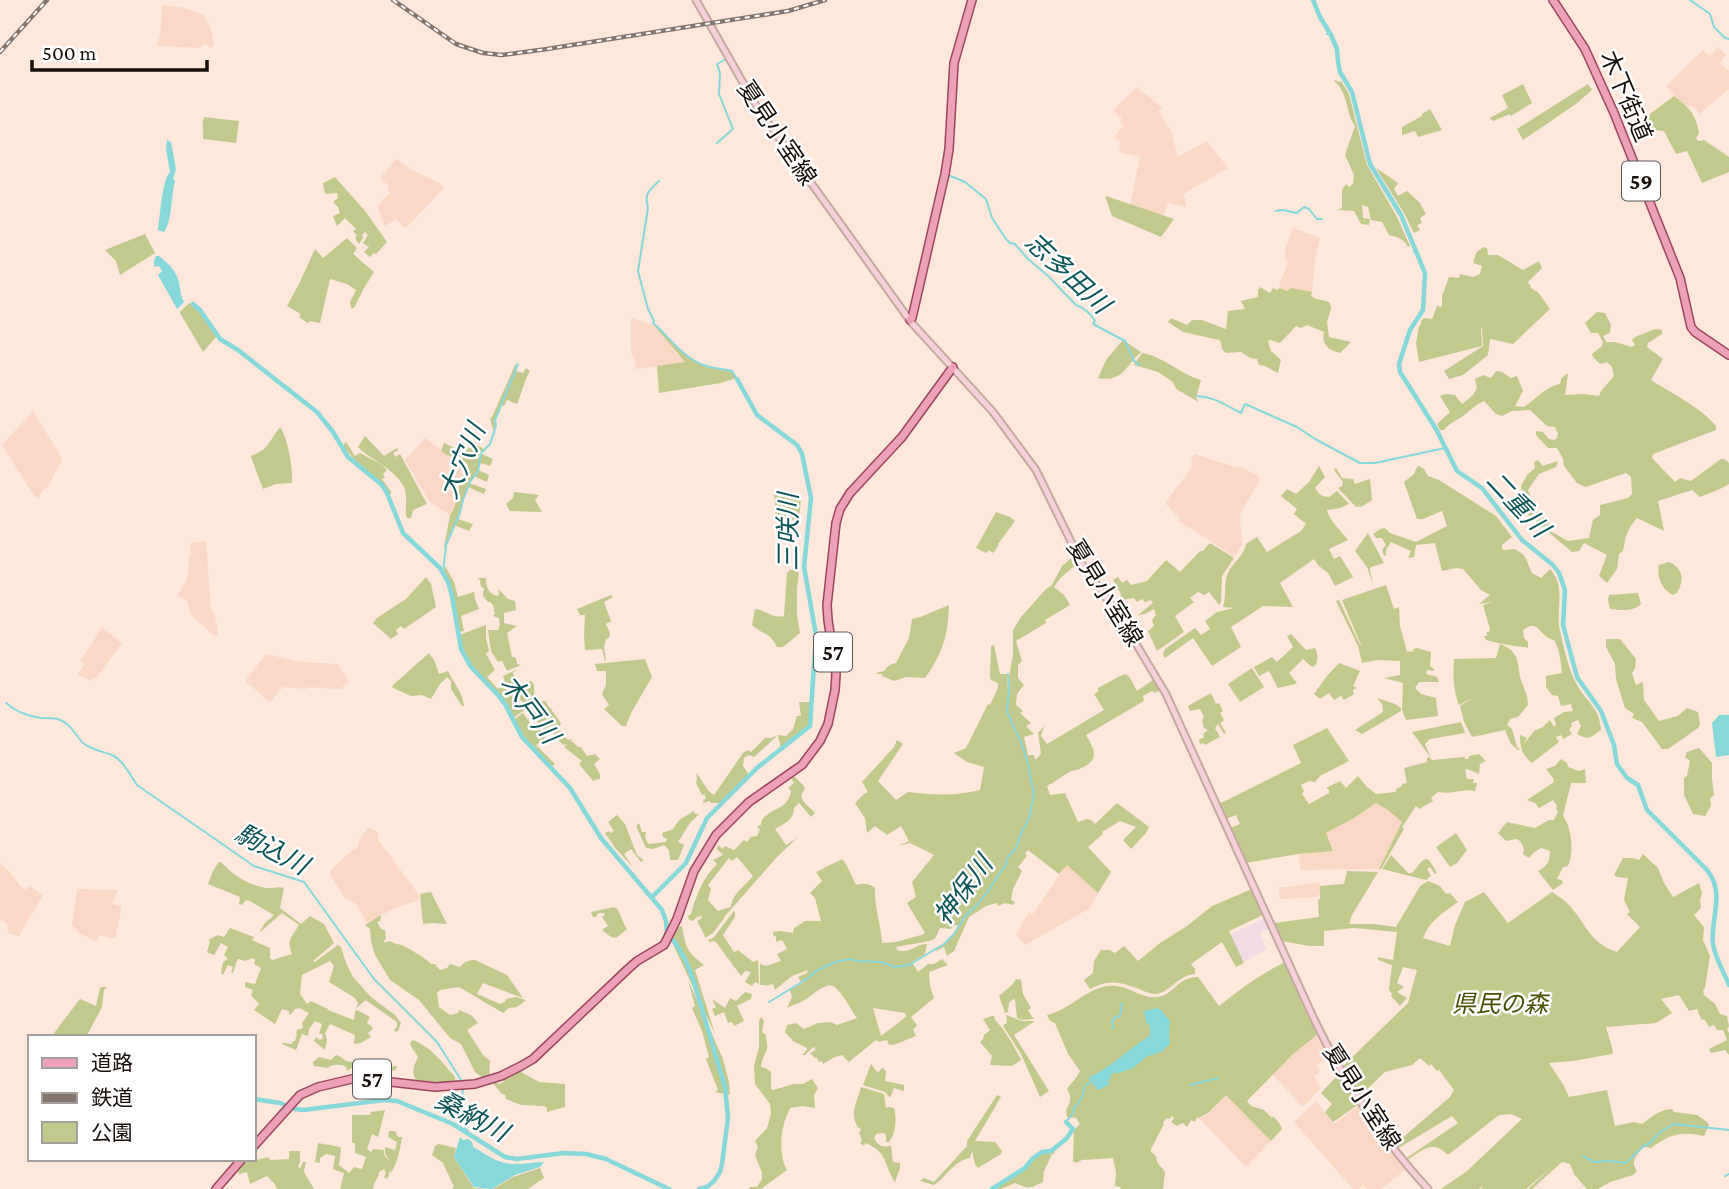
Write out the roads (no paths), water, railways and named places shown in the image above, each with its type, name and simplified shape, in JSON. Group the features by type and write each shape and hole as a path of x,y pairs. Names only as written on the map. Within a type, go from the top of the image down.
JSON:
{"main road":[{"name":"夏見小室線","path":"695,0 758,109 910,320 993,412 1032,464 1082,564 1124,622 1176,715 1339,1069 1366,1112 1428,1189"},
{"path":"910,320 945,174 949,149 953,68 972,0"},
{"name":"木下街道","path":"1553,0 1585,48 1610,103 1678,271 1690,326 1729,355"},
{"name":"57","path":"256,1144 300,1095 312,1088 356,1078 435,1087 463,1085 491,1080 529,1062 628,969 661,948 669,937 694,871 713,840 749,802 799,768 822,738 829,719 835,686 836,670 827,609 839,509 850,493 902,437 953,367"},
{"path":"216,1189 240,1161"}],"water":[{"path":"167,140 171,142 176,169 170,215 164,232 158,230 163,190 170,172"},
{"path":"156,256 167,263 177,275 184,302 177,309 158,275 162,271 159,266 154,267"},
{"path":"1719,715 1729,715 1729,755 1716,757 1712,723"},
{"path":"1157,1008 1170,1021 1170,1044 1161,1052 1146,1057 1133,1068 1113,1073 1108,1081 1110,1084 1097,1089 1088,1078 1150,1035 1150,1026 1146,1022 1144,1011"},
{"path":"460,1137 463,1140 468,1139 473,1147 495,1160 505,1163 544,1162 540,1167 515,1175 492,1189 474,1187 454,1157"}],"waterway":[{"name":"二重川","path":"1313,0 1337,49 1340,72 1352,92 1370,164 1401,215 1425,273 1423,310 1410,330 1399,364 1400,372 1436,429 1457,471 1482,488 1522,540 1559,573 1565,590 1563,625 1577,677 1601,711 1614,745 1617,764 1627,778 1638,785 1647,810 1713,879 1716,888 1713,944 1729,985"},
{"path":"1690,0 1710,14 1714,27 1729,39"},
{"name":"三咲川","path":"717,143 733,129 719,94 720,73 717,64 726,59"},
{"name":"志多田川","path":"948,175 965,182 986,199 992,218 1006,239 1015,244 1076,305 1089,313 1095,321 1093,324 1125,341 1134,361 1140,365"},
{"name":"三咲川","path":"659,181 647,196 648,208 638,271 653,323 693,360 710,367 732,371 737,379"},
{"path":"1276,211 1297,213 1304,207 1317,219 1322,219"},
{"name":"木戸川","path":"193,304 220,339 317,412 348,457 382,485 403,533 440,568 448,582 461,649 471,667 498,695 522,737 570,788 601,838 662,910 667,934 685,959 693,979 725,1087 728,1118 720,1172 707,1187 699,1189"},
{"name":"大穴川","path":"443,572 446,545 470,482 478,471 481,453 490,444 496,426 495,420 518,364"},
{"name":"三咲川","path":"652,897 686,863 707,818 757,768 810,726 816,635 804,567 811,498 802,454 797,445 757,415 737,379"},
{"name":"志多田川","path":"1197,396 1215,400 1241,413 1245,404 1297,427 1360,463 1375,463 1445,448"},
{"name":"神保川","path":"769,1002 816,971 835,962 850,959 881,962 895,967 909,965 944,944 988,891 1016,848 1029,819 1034,794 1027,760 1007,712 1008,674"},
{"name":"駒込川","path":"6,703 26,715 62,721 85,745 120,760 137,785 254,866 304,882 374,979 437,1042 463,1083"},
{"path":"1113,1028 1112,1022 1115,1017 1120,1016 1122,1003"},
{"path":"1190,1085 1218,1078"},
{"path":"1066,1122 1082,1098 1084,1087 1091,1081"},
{"name":"駒込川","path":"463,1089 462,1118 469,1134"},
{"name":"駒込川","path":"256,1099 303,1110 384,1100 397,1101 453,1124 505,1157 517,1159 564,1153 586,1154 606,1159 669,1189"},
{"path":"992,1189 1025,1168 1033,1158 1042,1152 1051,1151 1066,1139 1073,1129 1066,1122"},
{"path":"1583,1156 1594,1162 1626,1163 1660,1132 1674,1124 1729,1130"},
{"path":"1725,1176 1729,1174"}],"railway":[{"path":"0,52 47,0"},
{"path":"393,0 456,44 483,53 502,55 788,11 825,0"}],"park label":[{"name":"県民の森","path":"1500,1004"}],"water label":[{"name":"桑納川","path":"472,1116"}]}
